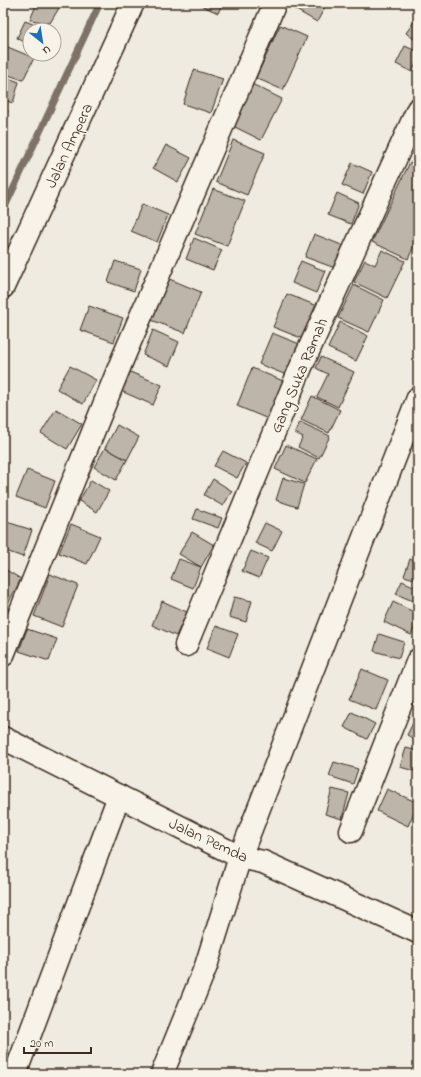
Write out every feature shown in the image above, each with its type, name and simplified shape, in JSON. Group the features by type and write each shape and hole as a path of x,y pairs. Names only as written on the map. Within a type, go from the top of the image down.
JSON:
{"street":[{"name":"Jalan Ampera","path":"3,287 133,3"},
{"path":"3,655 123,358 275,3"},
{"name":"Gang Suka Ramah","path":"186,645 301,367 418,109"},
{"path":"162,1074 206,966 240,857 418,398"},
{"path":"350,831 418,660"},
{"name":"Jalan Pemda","path":"3,738 240,857 263,862 418,932"},
{"path":"15,1074 119,796"}],"building":[{"path":"37,3 62,3 51,22 30,20"},
{"path":"196,3 223,3 218,13"},
{"path":"294,3 327,3 317,22 291,7"},
{"path":"418,16 418,42 406,33"},
{"path":"280,25 307,37 283,90 256,78"},
{"path":"22,27 22,41 17,38"},
{"path":"3,45 22,53 22,62 32,62 23,80 3,73"},
{"path":"405,46 418,52 418,60 412,72 396,64"},
{"path":"194,70 223,79 211,113 183,104"},
{"path":"3,76 19,82 13,103 3,100"},
{"path":"252,84 282,99 261,140 231,125"},
{"path":"3,109 8,111 3,121"},
{"path":"233,140 265,153 247,195 216,182"},
{"path":"166,145 191,158 178,182 153,168"},
{"path":"410,162 418,166 418,237 408,259 372,242"},
{"path":"352,163 372,172 363,194 342,185"},
{"path":"213,189 245,201 227,246 195,234"},
{"path":"337,193 359,203 351,224 328,215"},
{"path":"142,204 168,215 157,242 131,231"},
{"path":"314,234 344,246 335,268 305,257"},
{"path":"194,238 222,250 213,270 186,259"},
{"path":"382,250 405,261 387,298 354,282 365,260 375,265"},
{"path":"115,261 141,269 134,291 108,282"},
{"path":"301,261 325,271 316,293 292,283"},
{"path":"162,276 201,292 185,333 146,318"},
{"path":"354,285 384,300 369,332 338,318"},
{"path":"287,294 320,307 306,340 273,327"},
{"path":"89,306 123,318 114,342 80,330"},
{"path":"340,322 368,336 356,361 328,348"},
{"path":"153,330 179,342 169,366 143,355"},
{"path":"272,333 302,345 289,376 259,364"},
{"path":"321,357 354,372 338,407 317,397 328,374 316,368"},
{"path":"70,366 96,380 83,404 57,389"},
{"path":"252,368 288,383 273,421 237,406"},
{"path":"130,372 162,385 153,405 121,391"},
{"path":"312,396 340,410 329,433 301,420"},
{"path":"56,409 82,424 67,449 41,433"},
{"path":"300,422 330,436 319,458 298,447 303,437 295,433"},
{"path":"117,425 139,437 127,460 105,448"},
{"path":"286,445 317,459 305,483 275,469"},
{"path":"105,448 127,460 116,480 94,467"},
{"path":"223,451 246,463 237,478 214,466"},
{"path":"27,470 55,481 45,508 16,497"},
{"path":"283,478 304,484 297,507 276,500"},
{"path":"213,479 232,491 223,506 204,495"},
{"path":"91,480 109,491 97,512 79,501"},
{"path":"197,509 222,518 218,528 193,519"},
{"path":"7,522 32,530 23,557 3,550 3,534"},
{"path":"265,523 282,531 272,551 255,543"},
{"path":"71,524 100,536 87,564 59,553"},
{"path":"192,532 214,545 201,567 179,554"},
{"path":"251,551 268,558 259,578 242,571"},
{"path":"179,559 201,567 193,588 171,579"},
{"path":"410,559 418,562 418,580 404,576"},
{"path":"3,568 21,579 5,609 3,607"},
{"path":"50,574 78,585 62,627 34,616"},
{"path":"402,581 418,588 418,603 396,594"},
{"path":"234,597 252,601 246,622 229,617"},
{"path":"162,601 187,612 176,636 152,625"},
{"path":"393,602 418,614 418,620 411,635 384,622"},
{"path":"216,626 238,634 229,657 207,648"},
{"path":"27,629 57,639 49,661 19,651"},
{"path":"379,634 404,642 399,658 374,651"},
{"path":"362,669 388,680 376,710 349,699"},
{"path":"352,712 375,724 367,739 344,727"},
{"path":"417,715 418,716 418,741 407,735"},
{"path":"406,748 418,751 418,772 400,767"},
{"path":"334,762 358,769 353,784 329,776"},
{"path":"332,789 349,793 342,819 325,814"},
{"path":"387,789 418,803 408,826 377,811"}],"waterway":[{"path":"3,211 100,3"}]}
